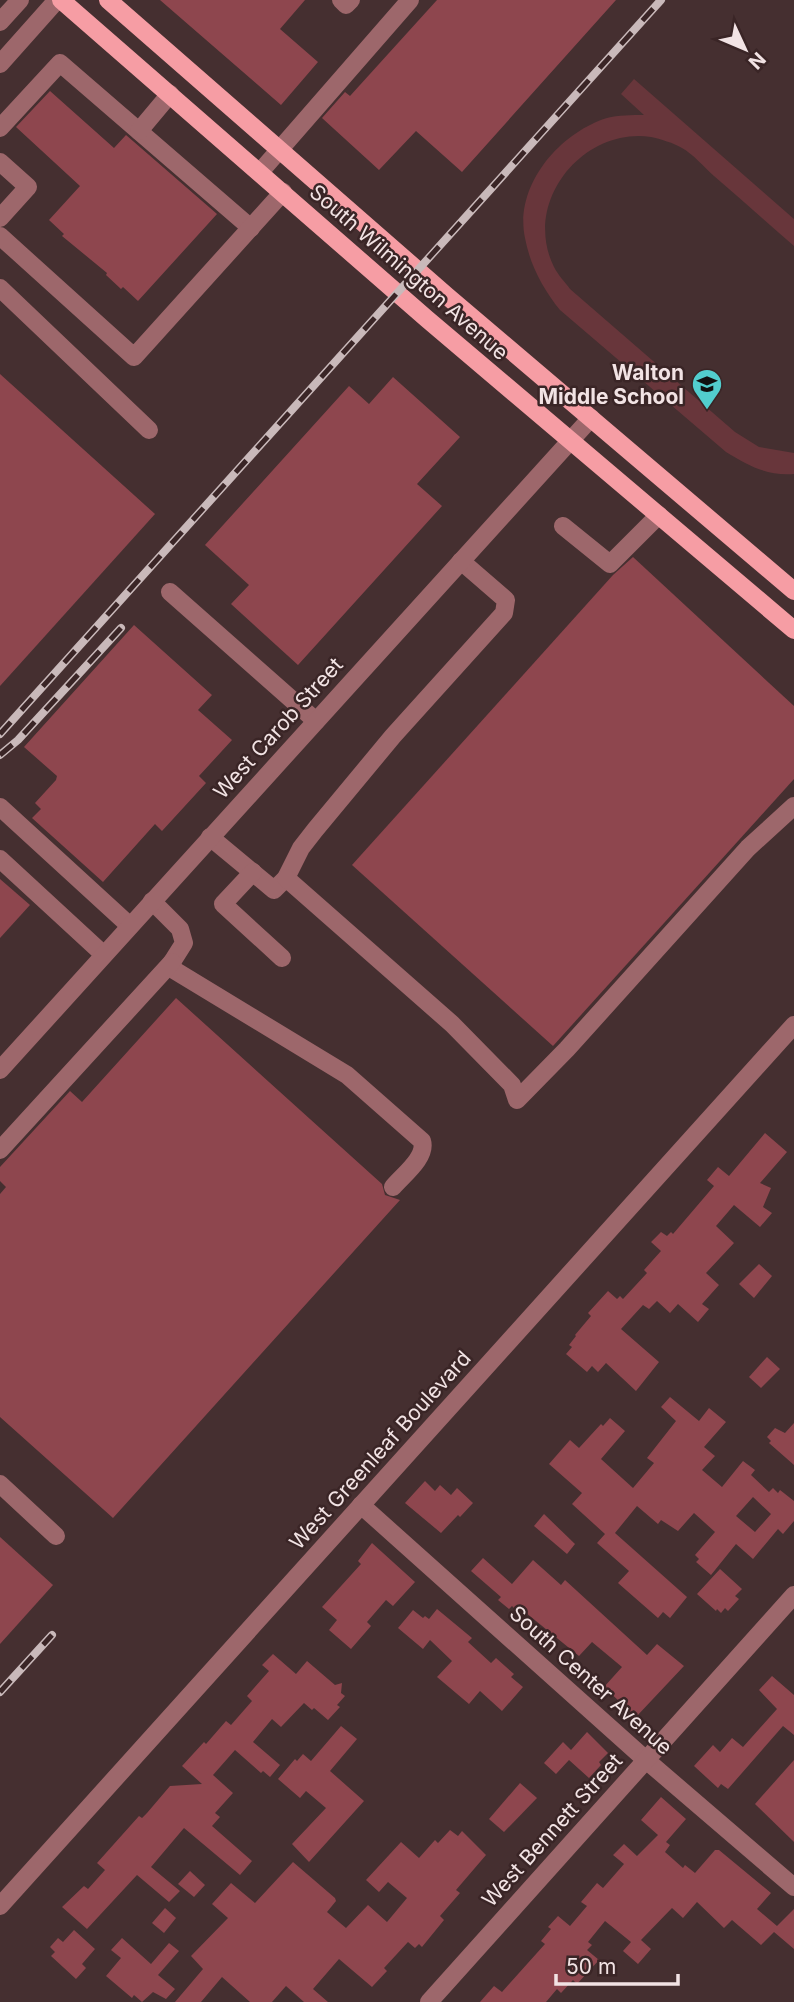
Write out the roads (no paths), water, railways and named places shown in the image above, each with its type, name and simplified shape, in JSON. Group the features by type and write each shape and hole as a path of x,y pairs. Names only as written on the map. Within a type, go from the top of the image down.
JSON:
{"main road":[{"name":"South Wilmington Avenue","path":"59,0 427,320 794,630"},
{"name":"South Wilmington Avenue","path":"108,0 447,296 794,592"}],"street":[{"path":"0,22 20,0"},
{"path":"0,64 59,0"},
{"path":"341,0 346,5 351,0"},
{"path":"260,172 411,0"},
{"path":"0,128 60,63 251,228"},
{"path":"139,131 170,94"},
{"path":"0,162 28,187 0,218"},
{"path":"0,236 134,357 282,192"},
{"path":"0,288 149,430"},
{"name":"West Carob Street","path":"0,1070 591,418"},
{"path":"563,526 610,564 659,515"},
{"path":"210,837 274,890 286,878 301,848 315,830 393,736 504,613 506,600 461,561"},
{"path":"170,592 316,721"},
{"path":"286,878 452,1024 512,1085 517,1100 748,849 794,806"},
{"path":"0,807 130,926"},
{"path":"0,859 103,954"},
{"path":"253,872 223,904 282,958"},
{"path":"0,1150 172,962 184,943 180,929 152,901"},
{"path":"172,962 174,970 347,1075 422,1141 424,1147 421,1154 393,1187"},
{"name":"West Greenleaf Boulevard","path":"0,1906 794,1025"},
{"path":"0,1484 56,1536"},
{"name":"South Center Avenue","path":"360,1505 646,1760 794,1887"},
{"name":"West Bennett Street","path":"429,2002 794,1595"}],"railway":[{"path":"0,734 661,0"},
{"path":"0,755 18,740 121,628"},
{"path":"0,1692 52,1635"}],"place":[{"name":"Walton Middle School","path":"707,411"}]}
